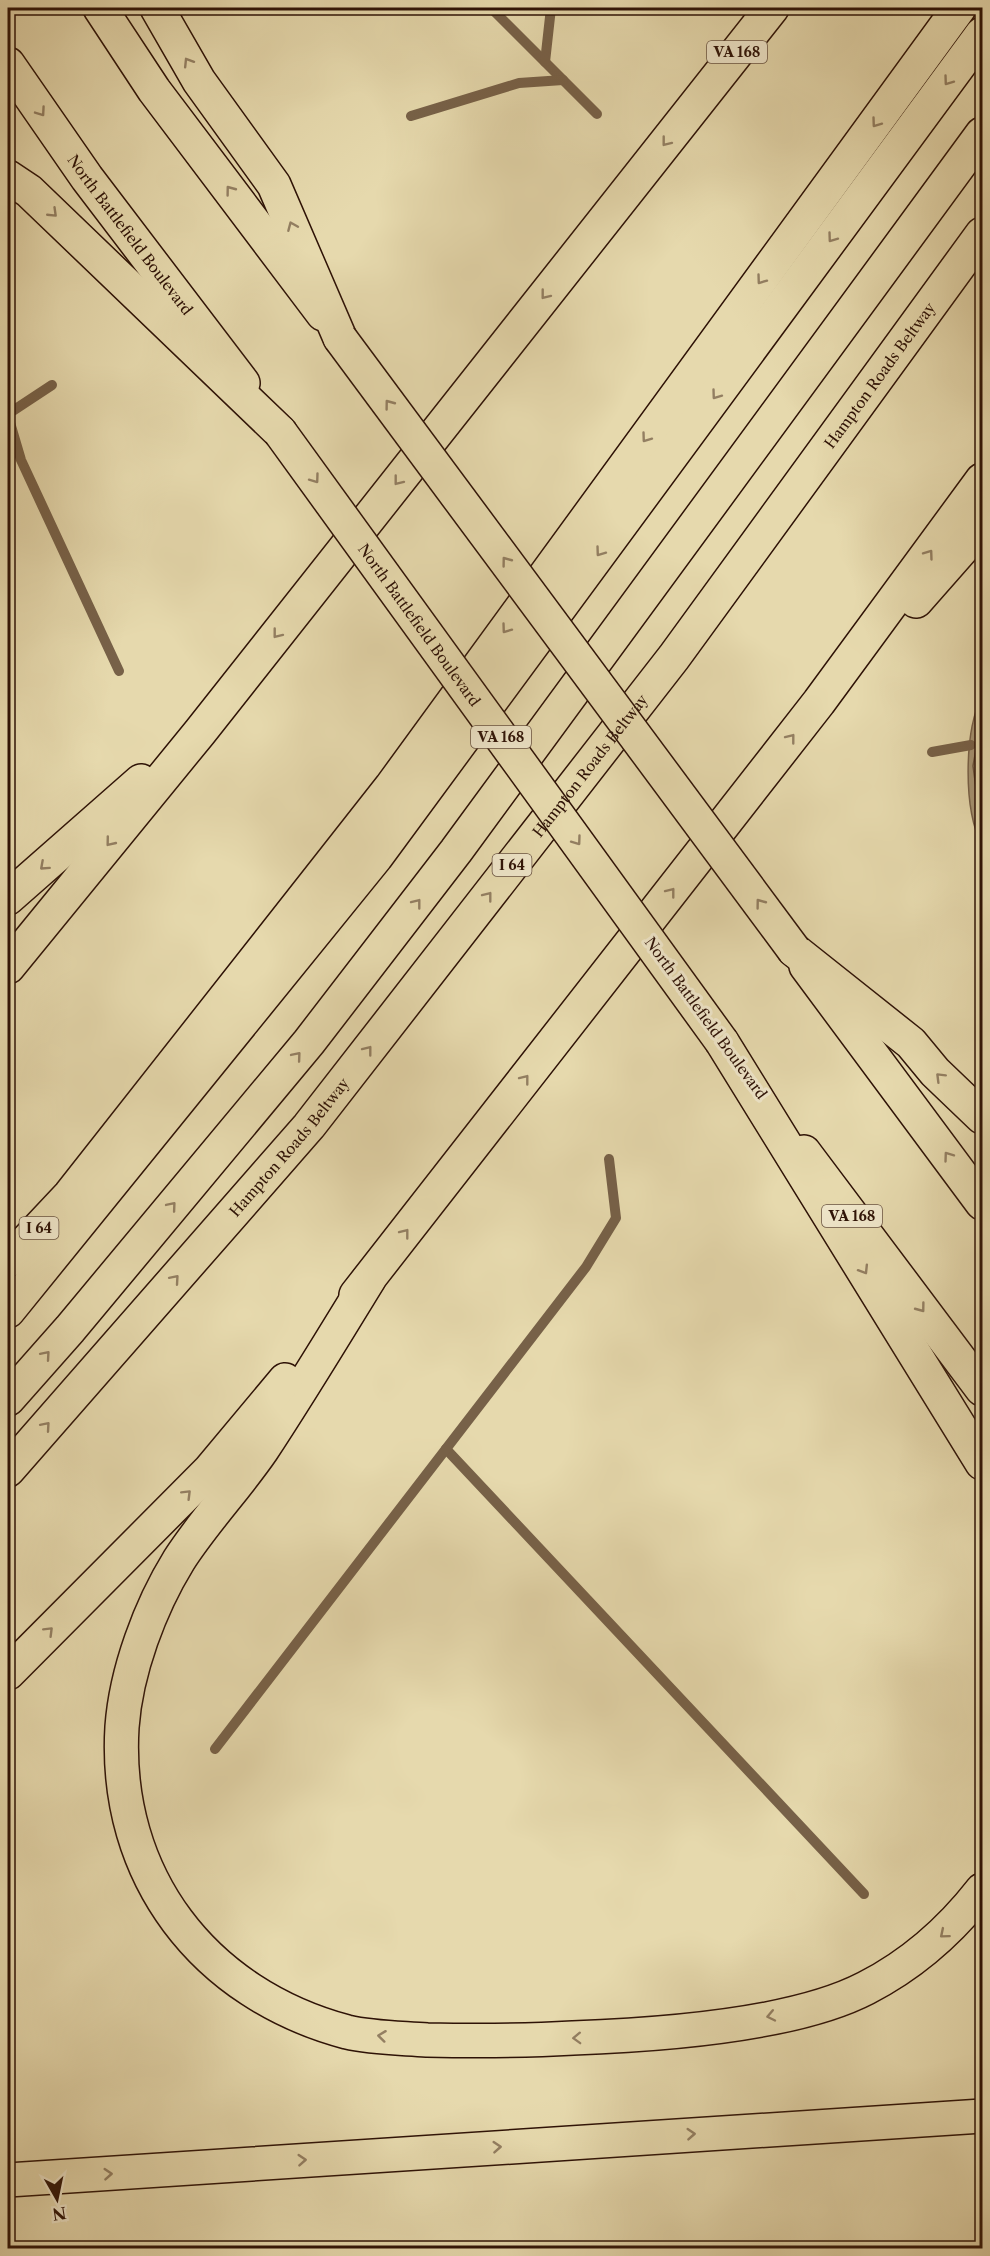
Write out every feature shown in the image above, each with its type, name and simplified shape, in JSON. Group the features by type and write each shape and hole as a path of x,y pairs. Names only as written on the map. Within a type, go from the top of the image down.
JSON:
{"main road":[{"path":"100,8 154,90 982,1203"},
{"path":"157,8 199,81 274,185 340,338"},
{"path":"8,967 200,732 702,96 755,8"},
{"name":"VA 168","path":"702,96 772,8"},
{"name":"I 64","path":"8,1261 70,1195 391,786 960,8"},
{"path":"8,1311 376,857 982,34"},
{"name":"North Battlefield Boulevard","path":"8,64 87,178 280,432 722,1042 982,1389"},
{"path":"8,1399 70,1329 309,1042 456,851 982,135"},
{"path":"8,177 29,191 280,432"},
{"name":"Hampton Roads Beltway","path":"8,1470 309,1126 674,657 982,234"},
{"path":"8,1673 209,1471 369,1279 819,702 982,480"},
{"path":"819,702 962,552 982,526"},
{"path":"8,898 100,815 200,732"},
{"path":"794,950 911,1043 935,1072 982,1117"},
{"path":"722,1042 982,1463"},
{"path":"369,1279 260,1453 178,1563 153,1614 133,1668 122,1726 124,1781 131,1826 145,1866 164,1904 186,1934 216,1965 255,1994 299,2016 350,2033 462,2041 607,2037 750,2021 813,2008 864,1990 911,1962 955,1925 982,1890"},
{"path":"8,2180 982,2116"}],"water":[{"path":"982,696 982,845 971,812 968,771 972,729"}],"waterway":[{"path":"491,8 597,114"},
{"path":"545,62 551,8"},
{"path":"411,116 519,83 563,80"},
{"path":"8,414 52,385"},
{"path":"8,416 21,460 119,671"},
{"path":"932,752 971,745"},
{"path":"215,1749 586,1267 616,1218 609,1159"},
{"path":"446,1449 864,1894"}]}
